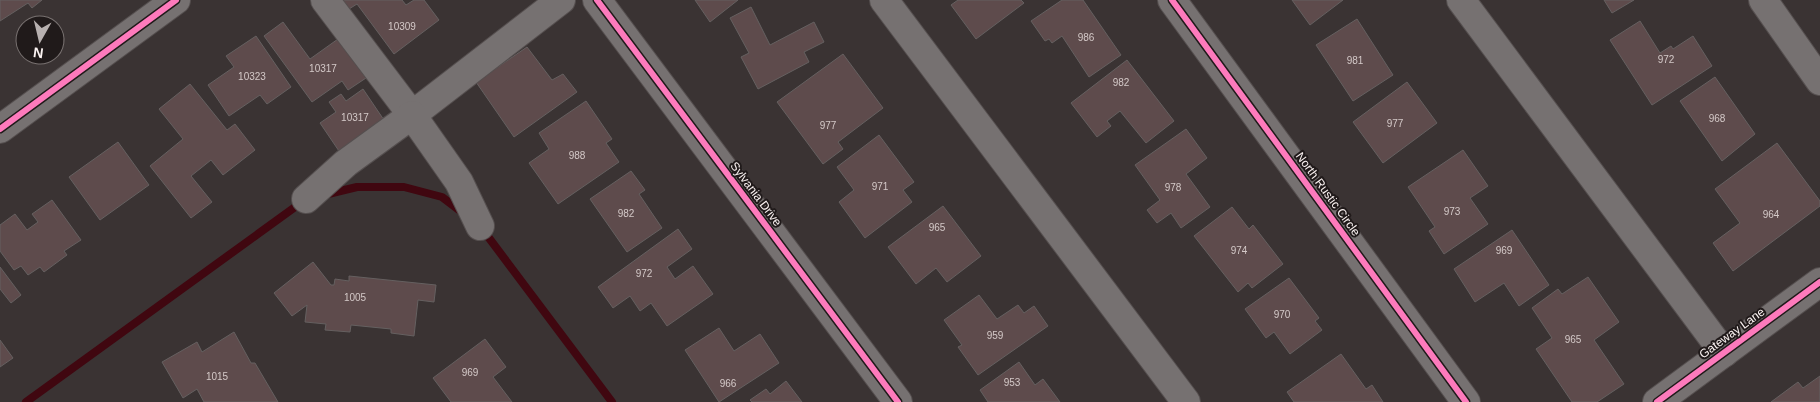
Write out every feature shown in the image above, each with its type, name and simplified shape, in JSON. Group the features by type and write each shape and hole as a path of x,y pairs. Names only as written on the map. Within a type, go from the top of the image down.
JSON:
{"street":[{"path":"0,129 176,0"},
{"path":"325,0 412,115 459,182 480,226"},
{"path":"306,199 346,163 412,115 561,0"},
{"name":"Sylvania Drive","path":"597,0 898,402"},
{"path":"884,0 1186,402"},
{"name":"North Rustic Circle","path":"1172,0 1466,402"},
{"path":"1461,0 1724,353"},
{"path":"1763,0 1820,81"},
{"name":"Gateway Lane","path":"1657,402 1820,282"}],"building":[{"path":"0,0 42,0 32,8 28,3 0,21"},
{"path":"343,0 402,0 406,5 414,0 424,0 439,20 394,54 357,4 349,9"},
{"path":"695,0 738,0 710,22"},
{"path":"958,0 1021,0 1024,3 976,39 951,5"},
{"path":"1062,0 1083,0 1121,55 1089,77 1062,36 1052,43 1049,39 1045,41 1031,21"},
{"path":"1292,0 1343,0 1310,25"},
{"path":"1604,0 1634,0 1612,13"},
{"path":"751,7 770,45 814,22 824,42 804,52 809,62 758,89 741,57 749,53 730,18"},
{"path":"1357,19 1393,75 1353,101 1316,45"},
{"path":"1640,21 1660,53 1671,46 1673,49 1693,36 1712,66 1652,105 1610,40"},
{"path":"283,22 310,59 338,39 366,78 348,90 342,81 312,102 264,36"},
{"path":"256,36 291,87 267,104 260,95 229,116 208,85 234,67 226,56"},
{"path":"527,47 552,80 563,74 577,92 514,137 476,82"},
{"path":"843,54 883,108 838,142 843,149 823,164 777,102"},
{"path":"1127,60 1174,121 1146,143 1120,111 1107,121 1111,126 1097,137 1071,103"},
{"path":"1715,77 1755,134 1722,161 1680,101"},
{"path":"1407,82 1437,123 1383,163 1353,122"},
{"path":"190,84 227,130 235,124 255,150 223,175 211,160 191,176 212,202 191,218 150,166 183,139 159,109"},
{"path":"363,89 386,123 341,154 320,123 336,112 329,102 341,94 346,101"},
{"path":"586,101 612,139 606,143 619,162 558,204 529,163 549,149 539,133"},
{"path":"1186,129 1207,158 1186,174 1210,207 1181,228 1171,213 1157,223 1147,210 1160,200 1135,165"},
{"path":"879,135 914,182 903,190 912,202 865,238 839,202 854,190 837,167"},
{"path":"118,142 149,185 100,220 69,177"},
{"path":"1777,143 1820,201 1820,206 1733,271 1713,243 1740,223 1715,189"},
{"path":"1463,150 1488,186 1470,198 1488,224 1444,254 1429,231 1435,227 1408,187"},
{"path":"631,171 645,190 639,194 662,228 627,252 590,199"},
{"path":"52,200 81,240 64,251 67,255 44,272 40,267 28,275 21,266 14,270 0,251 0,225 15,214 27,230 38,222 32,214"},
{"path":"943,206 981,256 947,282 936,268 916,284 888,247"},
{"path":"1232,207 1249,229 1253,225 1283,264 1252,288 1248,283 1238,292 1194,236"},
{"path":"678,229 692,249 667,267 675,279 693,266 713,294 667,326 651,303 640,311 630,296 613,308 598,287"},
{"path":"1512,230 1549,285 1519,306 1504,283 1475,302 1454,269"},
{"path":"313,262 331,285 334,285 335,279 349,281 349,276 436,285 434,302 418,300 414,336 391,333 391,329 351,325 350,332 325,330 326,324 305,322 307,305 292,316 274,293"},
{"path":"0,267 21,295 11,303 0,289"},
{"path":"1588,277 1619,322 1594,340 1624,384 1597,402 1572,402 1536,349 1552,338 1532,308 1558,289 1562,294"},
{"path":"1289,278 1319,318 1315,321 1322,330 1290,354 1274,332 1266,338 1245,309"},
{"path":"979,295 997,319 1018,305 1024,313 1034,306 1048,326 978,375 958,347 962,345 944,320"},
{"path":"719,328 734,351 760,334 779,363 719,402 685,350"},
{"path":"234,332 251,363 255,363 278,402 204,402 197,389 183,398 162,362 197,342 202,352"},
{"path":"485,339 506,367 493,377 512,402 451,402 433,378"},
{"path":"0,340 13,358 0,367"},
{"path":"1341,354 1366,389 1372,385 1383,402 1294,402 1287,392"},
{"path":"1019,362 1035,385 1043,379 1060,402 988,402 980,390"},
{"path":"1820,376 1820,402 1771,402 1798,382 1803,388"},
{"path":"786,381 802,402 752,402 750,400 766,389 770,394"}],"waterway":[{"path":"324,195 357,187 404,187 442,197 463,213"},
{"path":"26,402 302,202"},
{"path":"483,230 612,402"}],"cycle path":[{"path":"0,129 176,0"},
{"path":"597,0 898,402"},
{"path":"1172,0 1466,402"},
{"path":"1657,402 1820,282"}]}
